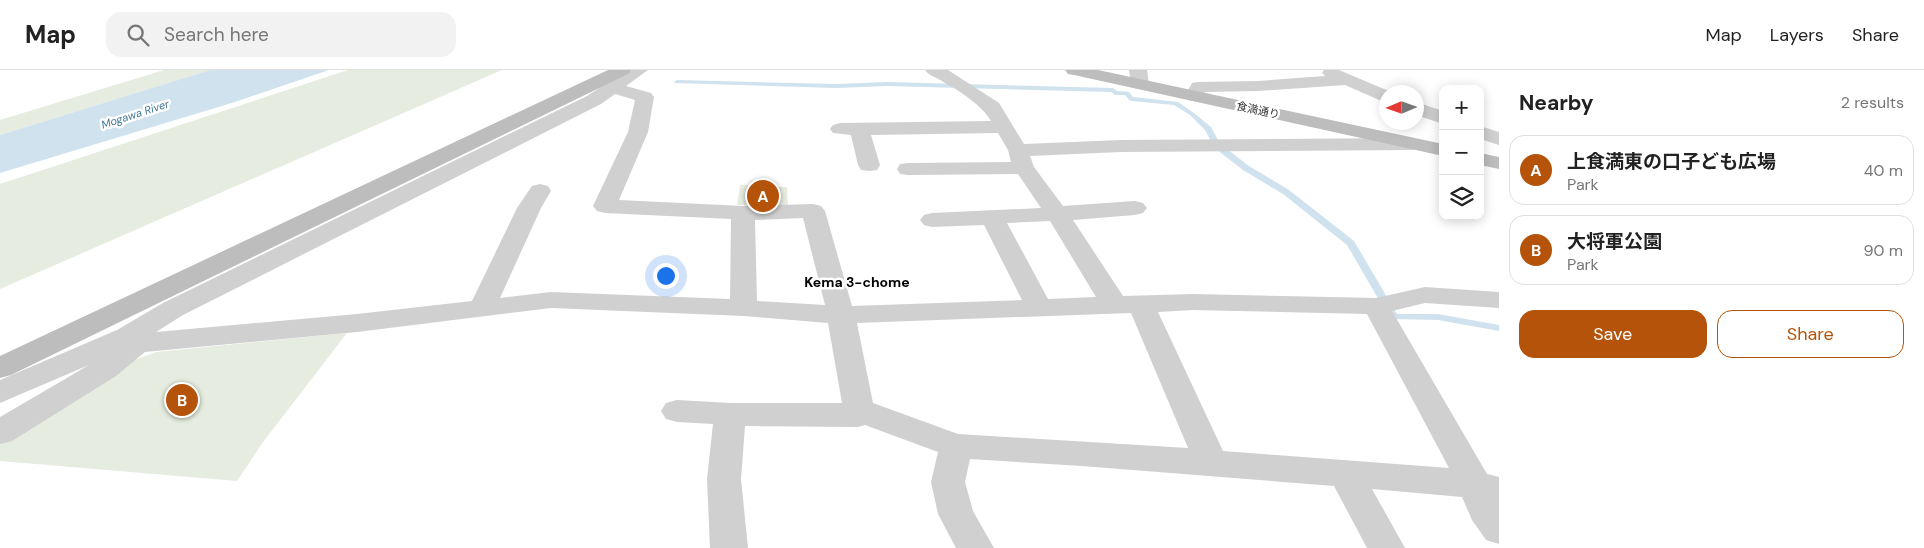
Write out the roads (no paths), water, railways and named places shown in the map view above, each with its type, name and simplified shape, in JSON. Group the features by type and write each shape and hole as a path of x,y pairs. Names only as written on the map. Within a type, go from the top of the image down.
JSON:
{"street":[{"path":"0,368 639,70"},
{"path":"934,70 947,76 992,107 1021,159 1057,214 1128,304 1212,464"},
{"name":"食満通り","path":"1074,70 1139,77 1194,96 1439,149"},
{"path":"1323,70 1379,94"},
{"path":"617,79 645,97 638,132 605,206 743,213 813,210 841,315 859,410 858,415 730,414 677,411"},
{"path":"0,432 105,369 132,340 173,309 594,100 617,79"},
{"path":"1194,96 1198,87 1348,80"},
{"path":"1424,111 1439,117"},
{"path":"869,165 849,129 1002,127"},
{"path":"1484,133 1499,139"},
{"path":"908,169 1021,159 1121,146 1412,144"},
{"path":"1484,159 1499,163"},
{"path":"482,308 525,216 540,191"},
{"path":"932,220 1135,208"},
{"path":"743,213 744,308"},
{"path":"992,217 1039,307"},
{"path":"0,392 132,340 357,323 551,300 744,308 841,315 1193,302 1376,306 1425,295 1499,300"},
{"path":"1376,306 1487,487 1485,510 1499,529"},
{"path":"859,410 956,446 1082,453 1487,487"},
{"path":"729,548 724,479 730,414"},
{"path":"956,446 948,482 956,514 975,548"},
{"path":"1344,474 1386,548"}],"water":[{"name":"Mogawa River","path":"210,70 329,70 235,102 0,173 0,135"}],"waterway":[{"path":"677,82 836,86 888,84 1113,90 1115,93 1127,93 1131,99 1176,103 1192,114 1208,129 1224,151 1246,168 1286,192 1351,243 1394,317 1438,317 1499,328"}],"place":[{"name":"上食満東の口子ども広場","path":"763,196"},
{"name":"大将軍公園","path":"182,400"}],"district":[{"name":"Kema 3-chome","path":"857,282"}]}
